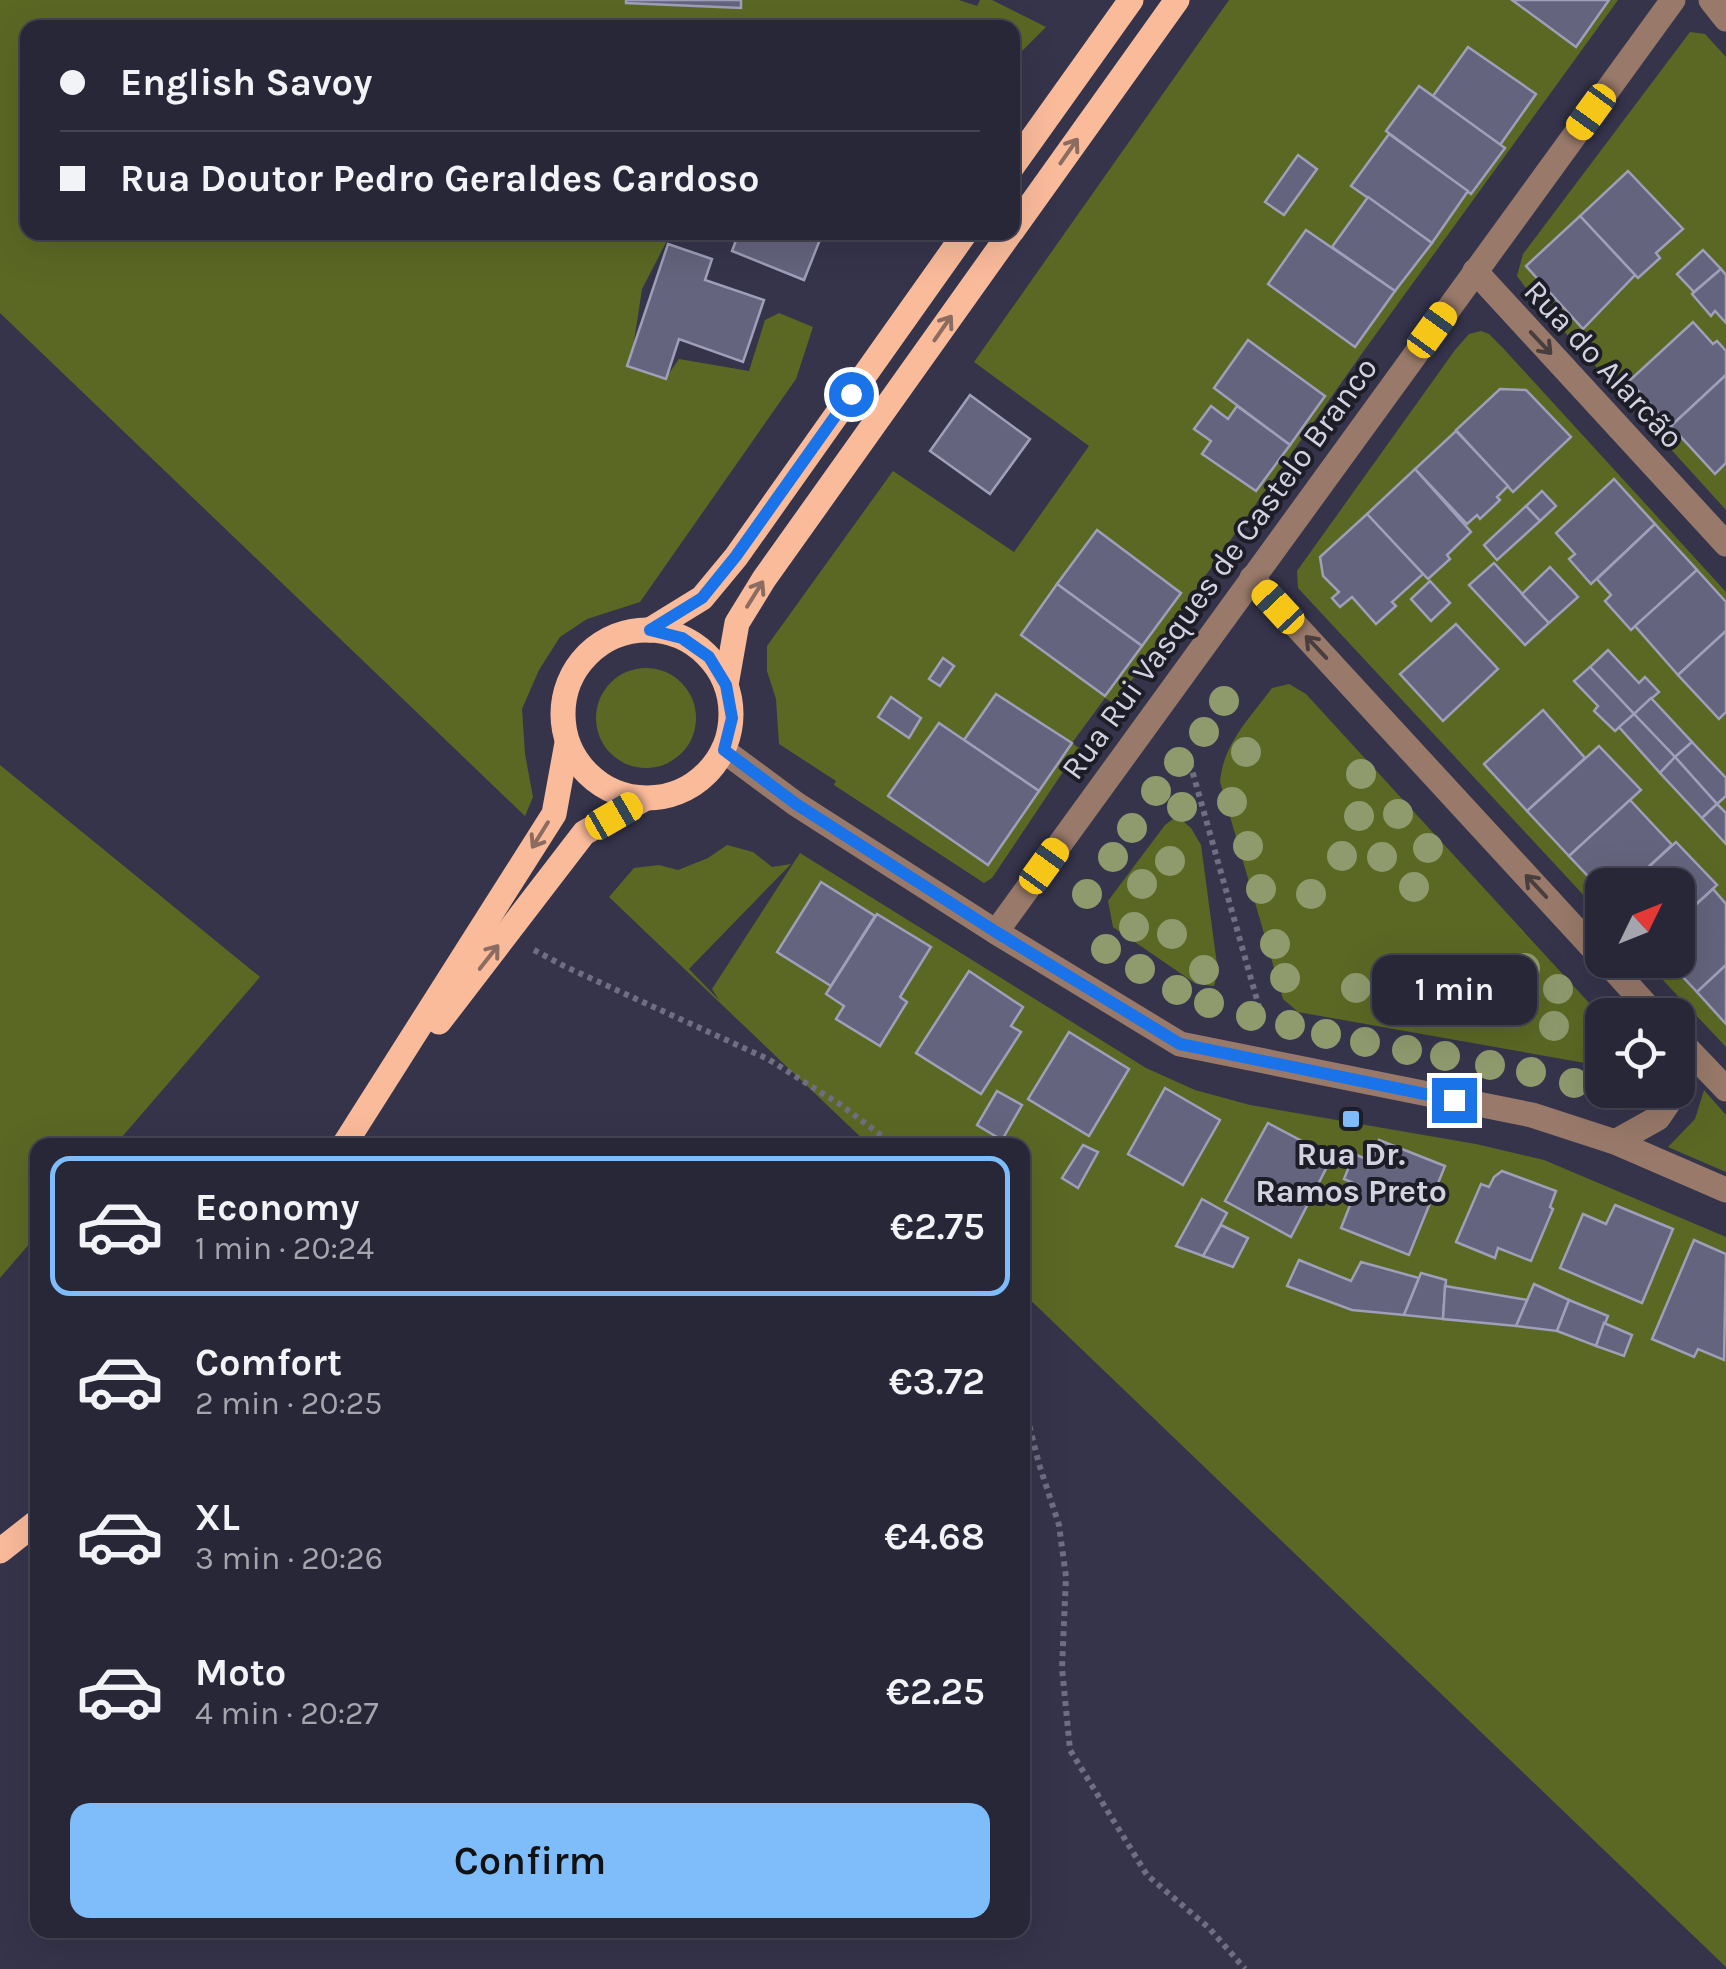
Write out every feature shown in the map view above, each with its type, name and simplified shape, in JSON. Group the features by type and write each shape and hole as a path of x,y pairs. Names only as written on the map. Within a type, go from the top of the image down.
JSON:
{"main road":[{"path":"1020,156 1131,0"},
{"path":"1020,221 1177,0"},
{"path":"644,799 611,791 585,772 568,743 562,711 570,678 589,652 618,635 650,630 702,598 960,240"},
{"path":"349,1138 584,833 644,799 676,794 704,777 724,750 732,718 726,685 737,623 764,579 1006,240"},
{"path":"650,630 682,638 709,657 726,685"},
{"path":"348,1138 554,814 568,743"},
{"path":"0,1550 30,1527"}],"street":[{"name":"Rua Rui Vasques de Castelo Branco","path":"996,932 1673,0"},
{"path":"1710,0 1726,19"},
{"name":"Rua do Alarcão","path":"1475,271 1726,544"},
{"path":"1252,578 1585,938"},
{"path":"724,750 796,804 1180,1044 1532,1116 1615,1142 1726,1190"},
{"path":"1621,978 1640,998"},
{"path":"1695,1057 1726,1089"},
{"path":"1615,1142 1658,1118 1665,1108"}],"path":[{"path":"1190,763 1259,1007"},
{"path":"506,935 566,967 768,1058 885,1138"},
{"path":"1030,1429 1059,1525 1066,1577 1062,1668 1070,1750 1147,1875 1209,1928 1245,1969"}],"green space":[{"path":"0,0 959,0 977,6 980,0 992,0 1046,27 1020,53 1020,20 20,20 20,240 667,240 642,289 628,366 665,379 679,359 749,371 765,320 779,313 813,327 796,379 640,602 587,619 560,637 539,670 522,709 533,797 525,816 0,313"},
{"path":"1229,0 1618,0 1115,704 1105,698 1072,743 1079,748 992,878 984,883 834,785 836,781 779,744 776,699 767,671 767,646 893,471 1014,552 1089,446 974,362"},
{"path":"1690,32 1705,34 1726,57 1726,510 1517,276 1523,254"},
{"path":"1469,334 1489,334 1503,348 1726,592 1726,1047 1695,1014 1695,998 1680,998 1661,978 1695,978 1695,868 1585,868 1585,897 1298,588 1297,571"},
{"path":"646,668 665,672 681,683 692,699 696,718 692,737 681,753 665,764 646,768 627,764 611,753 600,737 596,718 600,699 611,683 627,672"},
{"path":"1289,684 1306,694 1585,998 1585,1063 1298,1012 1283,999 1220,782 1232,743 1272,688"},
{"path":"0,765 260,977 121,1138 30,1138 30,1243 0,1278"},
{"path":"1177,816 1191,828 1201,845 1218,972 1214,986 1196,984 1113,927 1108,901 1165,825"},
{"path":"727,845 753,852 772,867 791,864 689,969 719,1000 712,989 800,853 1146,1068 1195,1090 1250,1105 1476,1144 1544,1160 1726,1237 1726,1967 1030,1300 1030,1138 862,1138 609,897 634,868 659,865 678,870"},
{"path":"1704,1090 1726,1115 1726,1172 1668,1147 1695,1119"}],"building":[{"path":"741,0 741,8 626,3"},
{"path":"1512,0 1609,0 1576,47"},
{"path":"1468,47 1536,94 1500,145 1433,96"},
{"path":"1419,86 1505,148 1471,194 1386,131"},
{"path":"1389,134 1468,191 1432,243 1351,186"},
{"path":"1298,155 1317,169 1284,215 1265,202"},
{"path":"1628,171 1683,229 1656,253 1660,258 1638,278 1580,216"},
{"path":"1368,197 1432,243 1395,291 1332,247"},
{"path":"1580,216 1635,275 1583,329 1526,266"},
{"path":"1306,230 1395,291 1355,347 1268,284"},
{"path":"736,240 820,240 804,280 732,251"},
{"path":"668,244 712,259 705,280 764,300 743,362 679,339 666,379 627,366"},
{"path":"1703,250 1721,269 1694,292 1677,274"},
{"path":"1721,269 1726,275 1726,323 1715,311 1711,316 1692,294"},
{"path":"1693,322 1713,344 1717,341 1726,351 1726,375 1671,426 1629,381"},
{"path":"1248,340 1325,396 1290,445 1214,388"},
{"path":"1726,375 1726,463 1715,474 1671,426"},
{"path":"1500,389 1526,390 1571,437 1513,492 1456,430"},
{"path":"970,395 1030,439 990,494 930,451"},
{"path":"1211,406 1228,419 1237,406 1290,445 1256,491 1202,454 1211,441 1194,429"},
{"path":"1456,431 1508,486 1480,519 1477,515 1467,524 1415,469"},
{"path":"1415,469 1471,532 1428,579 1367,514"},
{"path":"1614,479 1655,524 1591,584 1569,559 1575,554 1556,533"},
{"path":"1542,491 1556,506 1540,521 1526,506"},
{"path":"1526,506 1540,521 1497,560 1484,545"},
{"path":"1367,514 1423,574 1392,602 1396,606 1376,624 1352,597 1340,607 1332,598 1339,592 1323,576 1320,557"},
{"path":"1655,524 1697,570 1631,630 1605,601 1611,595 1597,579"},
{"path":"1097,530 1181,593 1142,646 1057,584"},
{"path":"1494,563 1549,623 1525,645 1469,585"},
{"path":"1550,567 1578,597 1549,623 1522,594"},
{"path":"1697,570 1726,602 1726,631 1678,675 1635,626"},
{"path":"1430,581 1450,603 1431,621 1411,599"},
{"path":"1057,584 1142,646 1105,696 1021,635"},
{"path":"1456,624 1498,669 1443,721 1400,674"},
{"path":"1726,631 1726,712 1719,719 1678,675"},
{"path":"1608,650 1639,683 1645,677 1659,692 1634,714 1590,667"},
{"path":"943,658 954,666 940,686 929,679"},
{"path":"1590,667 1634,714 1615,731 1594,711 1598,706 1574,681"},
{"path":"996,694 1072,743 1039,791 964,740"},
{"path":"891,697 921,718 909,738 878,717"},
{"path":"1651,698 1692,742 1675,757 1634,714"},
{"path":"1543,710 1585,758 1527,811 1484,764"},
{"path":"1634,714 1675,757 1660,773 1619,727"},
{"path":"939,723 1039,791 988,865 888,796"},
{"path":"1692,742 1726,778 1726,796 1717,804 1675,757"},
{"path":"1599,746 1641,790 1569,856 1527,811"},
{"path":"1675,757 1717,804 1702,818 1660,773"},
{"path":"1630,800 1672,845 1647,868 1585,868 1585,873 1569,856"},
{"path":"1717,804 1726,813 1726,844 1702,818"},
{"path":"1676,842 1717,885 1695,905 1695,868 1648,868"},
{"path":"821,882 875,916 831,986 777,952"},
{"path":"1713,889 1726,904 1726,965 1697,992 1684,978 1695,978 1695,905"},
{"path":"877,914 931,947 900,997 907,1002 880,1046 836,1019 844,1006 826,994"},
{"path":"1726,965 1726,1024 1697,992"},
{"path":"969,971 1023,1007 1011,1026 1021,1032 981,1094 916,1053"},
{"path":"1069,1032 1129,1069 1089,1136 1028,1099"},
{"path":"1165,1088 1220,1120 1183,1185 1128,1154"},
{"path":"997,1091 1022,1105 1003,1138 977,1125"},
{"path":"1268,1123 1332,1157 1291,1237 1225,1201"},
{"path":"1379,1140 1445,1166 1409,1255 1341,1228 1358,1185 1344,1179 1354,1154 1371,1161"},
{"path":"1083,1145 1098,1152 1078,1188 1062,1178"},
{"path":"1502,1171 1556,1191 1550,1207 1553,1209 1531,1261 1498,1248 1495,1258 1456,1242 1481,1184 1489,1187"},
{"path":"1202,1199 1227,1213 1203,1256 1176,1246"},
{"path":"1615,1205 1673,1229 1642,1303 1560,1268 1583,1214 1606,1224"},
{"path":"1221,1225 1248,1238 1233,1267 1203,1256"},
{"path":"1694,1240 1726,1254 1724,1360 1698,1349 1694,1357 1652,1339"},
{"path":"1299,1260 1351,1281 1361,1262 1419,1278 1404,1315 1352,1310 1287,1286"},
{"path":"1421,1273 1446,1280 1443,1319 1404,1315"},
{"path":"1534,1284 1569,1300 1557,1331 1516,1326"},
{"path":"1445,1286 1527,1300 1516,1326 1443,1319"},
{"path":"1569,1300 1608,1316 1596,1346 1557,1331"},
{"path":"1604,1323 1632,1335 1624,1356 1596,1346"}],"place":[{"name":"Rua Dr. Ramos Preto","path":"1351,1119"}],"route":[{"path":"851,394 702,598 650,630 682,638 709,657 726,685 732,718 724,750 796,804 1180,1044 1454,1100"}]}
